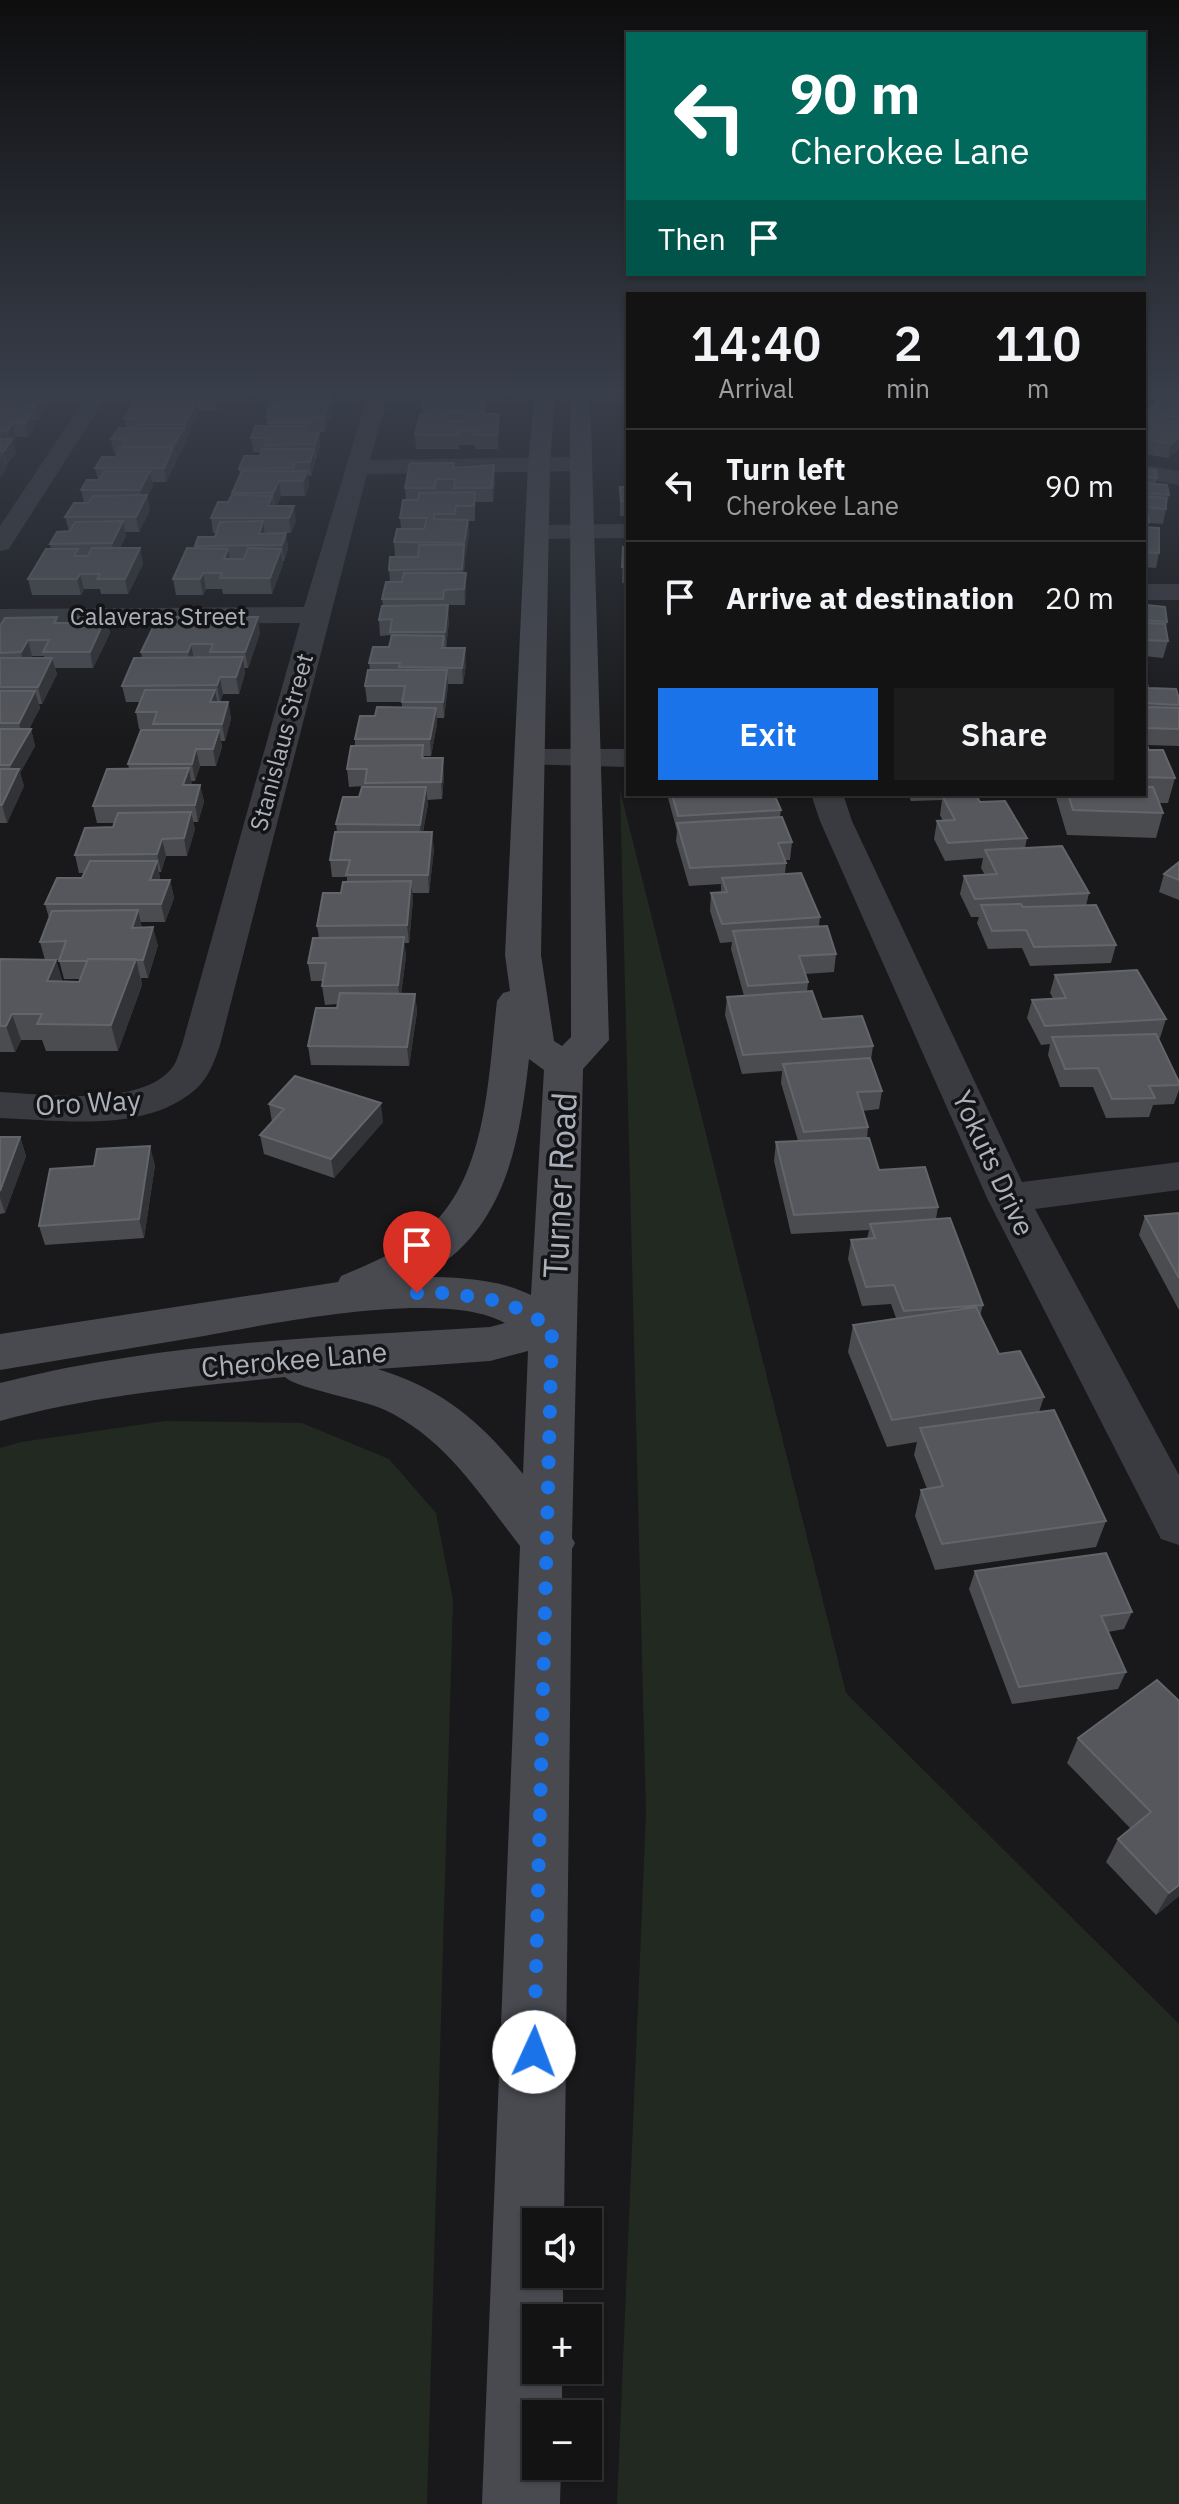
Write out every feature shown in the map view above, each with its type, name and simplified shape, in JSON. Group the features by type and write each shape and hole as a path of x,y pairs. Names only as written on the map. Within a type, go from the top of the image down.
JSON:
{"main road":[{"name":"Turner Road","path":"539,508 523,955 536,1046 564,1066"},
{"name":"Turner Road","path":"521,2500 549,1543 552,1327 564,1066 590,1040 581,508"},
{"path":"319,1300 371,1283 410,1264 445,1239 471,1209 488,1176 497,1145 523,955"},
{"name":"Cherokee Lane","path":"0,1352 319,1300 386,1293 449,1293 505,1302 552,1327"},
{"name":"Cherokee Lane","path":"0,1402 53,1388 139,1374 490,1344 552,1327"},
{"path":"270,1361 345,1377 404,1398 451,1428 549,1543"}],"street":[{"path":"0,544 24,508"},
{"name":"Stanislaus Street","path":"173,1086 186,1077 201,1045 315,615 347,508"},
{"path":"539,532 626,531"},
{"path":"1146,592 1179,592"},
{"name":"Calaveras Street","path":"0,617 315,615"},
{"path":"530,758 626,758"},
{"name":"Yokuts Drive","path":"828,796 836,821 1008,1198 1179,1524"},
{"name":"Oro Way","path":"0,1105 120,1106 157,1098 173,1086"},
{"path":"1008,1198 1179,1176"}],"shaded area":[{"path":"620,790 846,1693 1179,2024 1179,2504 617,2504 646,1814"},
{"path":"165,1421 302,1423 389,1459 436,1513 453,1600 427,2504 0,2504 0,1448 21,1442"}],"building":[{"path":"71,508 141,508 136,517 65,517"},
{"path":"215,508 293,508 289,518 211,518"},
{"path":"402,508 456,508 455,514 434,514 434,519 468,520 464,543 394,542 397,529 424,529 427,518 400,518"},
{"path":"123,521 112,543 50,544 57,532 70,531 75,522"},
{"path":"263,521 259,534 286,533 282,545 195,546 198,537 215,537 220,522"},
{"path":"1146,527 1159,528 1159,553 1146,552"},
{"path":"419,545 464,545 462,569 389,570 390,557 418,557"},
{"path":"623,547 626,547 626,567 622,567"},
{"path":"92,548 140,548 125,579 97,579 100,574 80,574 77,579 28,579 46,549 78,549 74,556 88,556"},
{"path":"187,548 228,549 224,559 244,559 248,548 281,549 270,578 220,578 222,573 203,573 200,579 173,579"},
{"path":"404,573 466,573 464,589 444,590 443,599 382,599 386,582 402,582"},
{"path":"448,605 445,632 390,632 392,619 379,620 382,606"},
{"path":"1146,605 1165,607 1167,622 1146,620"},
{"path":"57,617 54,623 74,623 77,617 106,617 90,652 43,652 49,640 28,640 21,652 0,653 0,626 5,618"},
{"path":"158,617 185,617 182,622 203,622 205,617 258,617 245,652 210,652 213,644 191,644 188,652 141,652"},
{"path":"1146,623 1165,624 1168,641 1146,640"},
{"path":"392,635 444,636 442,648 465,648 462,668 369,663 373,647 389,647"},
{"path":"243,657 236,677 220,677 217,685 122,686 134,658"},
{"path":"0,658 52,658 38,687 0,687"},
{"path":"368,670 447,670 443,702 402,702 405,686 365,686"},
{"path":"1146,680 1148,688 1176,689 1179,705 1146,703"},
{"path":"145,690 215,690 210,702 228,702 222,724 153,724 157,712 136,712"},
{"path":"0,691 35,691 19,723 0,723"},
{"path":"377,707 436,708 430,739 355,739 360,716 375,716"},
{"path":"1146,707 1179,708 1179,729 1146,728"},
{"path":"0,729 31,729 10,765 0,765"},
{"path":"141,730 219,730 213,749 196,749 192,764 128,764"},
{"path":"423,745 422,758 443,758 441,782 365,783 367,769 347,769 351,746"},
{"path":"1146,750 1163,750 1175,778 1146,777"},
{"path":"189,768 183,785 200,785 195,805 93,806 107,769"},
{"path":"0,769 19,769 2,805 0,805"},
{"path":"362,787 426,787 420,825 336,824 343,797 359,797"},
{"path":"1146,787 1153,787 1163,813 1073,810 1069,796 1146,796"},
{"path":"673,796 775,796 781,810 678,816"},
{"path":"977,796 980,802 1005,801 1027,838 948,843 937,821 955,820 943,797"},
{"path":"191,812 184,838 162,839 157,854 75,855 85,828 113,827 118,813"},
{"path":"782,817 792,842 778,843 786,863 690,868 677,823"},
{"path":"335,832 432,832 428,875 346,875 350,860 330,860"},
{"path":"1062,846 1089,893 975,899 964,876 997,874 985,850"},
{"path":"90,861 157,861 150,880 170,880 161,904 45,904 57,878 82,878"},
{"path":"1179,862 1179,880 1164,874"},
{"path":"801,873 820,917 722,924 711,893 727,892 722,878"},
{"path":"411,881 407,925 317,926 323,893 341,893 343,882"},
{"path":"1021,904 1023,907 1096,905 1116,945 1034,947 1026,930 992,931 981,905"},
{"path":"138,910 132,928 153,927 143,960 59,961 66,941 40,942 52,911"},
{"path":"827,926 836,954 799,956 808,982 748,986 733,931"},
{"path":"404,937 398,985 322,986 326,963 308,963 313,938"},
{"path":"0,959 56,960 47,981 79,982 88,959 136,959 111,1025 37,1024 42,1014 12,1014 6,1026 0,1026"},
{"path":"1137,970 1166,1019 1045,1026 1032,1000 1066,998 1055,975"},
{"path":"812,991 822,1019 862,1016 873,1046 743,1055 727,997"},
{"path":"340,993 415,994 407,1047 308,1046 316,1008 337,1008"},
{"path":"1156,1034 1179,1085 1149,1086 1155,1098 1112,1099 1098,1068 1065,1069 1052,1037"},
{"path":"870,1058 882,1091 857,1092 868,1127 804,1132 783,1064"},
{"path":"295,1076 381,1103 331,1159 260,1135 284,1109 269,1104"},
{"path":"0,1137 20,1137 0,1191"},
{"path":"869,1138 879,1170 925,1167 938,1207 794,1215 776,1142"},
{"path":"150,1146 139,1219 39,1226 50,1169 94,1166 97,1149"},
{"path":"1179,1213 1179,1278 1145,1216"},
{"path":"950,1218 983,1305 904,1311 894,1285 866,1287 851,1240 875,1238 870,1224"},
{"path":"976,1307 999,1354 1020,1351 1044,1397 892,1420 853,1325"},
{"path":"1054,1410 1106,1521 942,1544 921,1490 943,1486 920,1428"},
{"path":"1106,1553 1132,1612 1101,1616 1126,1672 1019,1687 975,1571"},
{"path":"1157,1680 1179,1701 1179,1885 1169,1893 1118,1839 1151,1812 1078,1738"}],"route":[{"path":"417,1293 449,1293 505,1302 552,1327 534,2052"}]}
